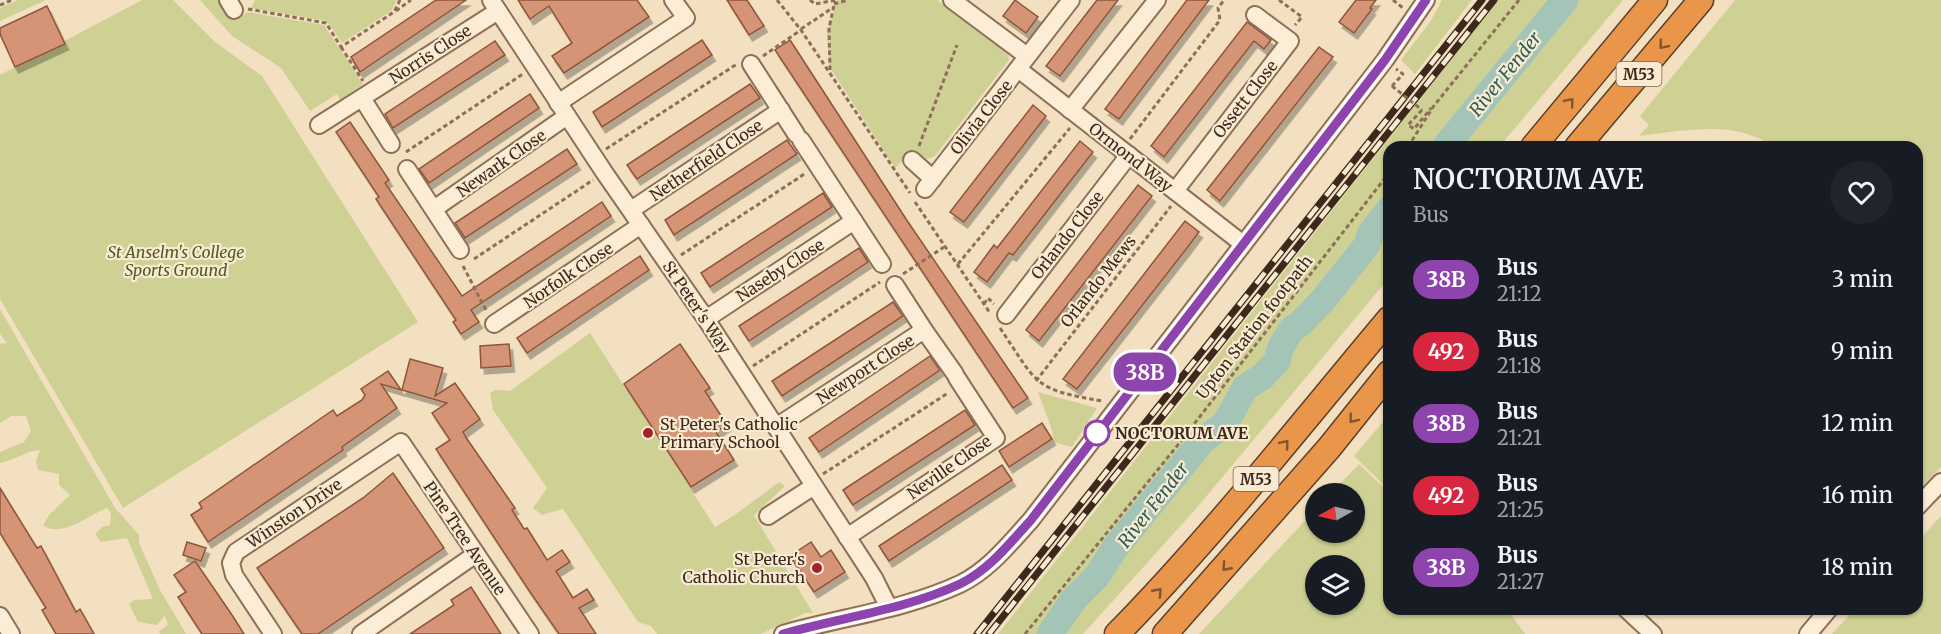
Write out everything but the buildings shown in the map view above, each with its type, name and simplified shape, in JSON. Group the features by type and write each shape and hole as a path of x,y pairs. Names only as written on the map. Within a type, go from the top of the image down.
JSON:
{"highway":[{"name":"M53","path":"1538,141 1655,0"},
{"name":"M53","path":"1582,141 1701,0"},
{"name":"M53","path":"1118,634 1155,596 1250,486 1383,326"},
{"name":"M53","path":"1165,634 1329,448 1383,380"}],"street":[{"name":"Newark Close","path":"434,209 686,18 673,0"},
{"path":"952,0 1023,63"},
{"name":"Olivia Close","path":"910,159 929,184 1071,0"},
{"path":"1075,113 1157,0"},
{"path":"783,634 889,608 961,584 995,559 1031,520 1385,60 1426,0"},
{"name":"St Peter's Way","path":"495,5 604,172 742,374 847,537 889,608"},
{"name":"Norris Close","path":"320,125 495,5"},
{"path":"1255,15 1286,38"},
{"name":"Ossett Close","path":"1177,193 1290,41 1286,38"},
{"name":"Ormond Way","path":"1023,63 1075,113 1243,244"},
{"name":"Netherfield Close","path":"744,64 781,110 817,166"},
{"path":"366,95 391,144"},
{"name":"Netherfield Close","path":"631,210 781,110"},
{"name":"Orlando Close","path":"998,317 1125,153"},
{"path":"817,166 882,264"},
{"path":"407,169 460,250"},
{"name":"Naseby Close","path":"706,319 854,221"},
{"name":"Norfolk Close","path":"494,324 641,225"},
{"name":"Newport Close","path":"898,280 954,381"},
{"name":"Newport Close","path":"776,427 924,330"},
{"name":"Neville Close","path":"847,537 996,438 954,381"},
{"name":"Pine Tree Avenue","path":"401,442 530,634"},
{"name":"Winston Drive","path":"273,634 234,575 231,563 236,552 401,442"},
{"path":"1923,501 1941,482"},
{"path":"768,516 813,484"},
{"path":"361,634 476,554"},
{"path":"0,615 11,634"},
{"path":"1632,615 1653,634"},
{"path":"1808,634 1824,615"}],"path":[{"path":"0,5 12,0"},
{"path":"394,12 400,0"},
{"path":"341,47 411,0"},
{"path":"777,0 801,29 944,247 998,317 1036,381 1048,390 1068,396 1102,401 1113,412"},
{"path":"810,0 815,4 848,0"},
{"path":"1125,153 1220,20 1218,8 1224,0"},
{"path":"1279,0 1302,16 1286,38"},
{"path":"1403,74 1392,86 1422,110 1408,125 1414,129 1519,0"},
{"path":"595,156 801,29 835,3"},
{"path":"830,74 829,28 835,3"},
{"path":"231,5 326,24 366,95"},
{"path":"896,173 923,142 957,45"},
{"path":"407,169 399,156 534,66"},
{"path":"1412,141 1433,107"},
{"path":"958,264 1075,113"},
{"path":"669,264 817,166"},
{"path":"494,324 461,267 604,172"},
{"name":"Upton Station footpath","path":"1025,634 1184,436 1383,181"},
{"name":"Orlando Mews","path":"1036,381 1177,193"},
{"path":"898,280 944,247"},
{"path":"742,374 890,276 882,264"},
{"path":"813,484 954,381"}],"green space":[{"path":"18,0 46,0 0,21 0,8"},
{"name":"St Anselm's College Sports Ground","path":"142,0 173,0 215,42 262,76 418,322 123,508 0,299 0,75"},
{"path":"200,0 220,0 231,17 236,20 247,12 324,25 363,84 340,100 337,94 310,111 281,68 232,36"},
{"path":"255,0 397,0 391,11 342,43 327,21 251,8"},
{"path":"838,0 937,0 1007,51 1009,60 935,156 927,159 913,151 895,168 829,66 827,31"},
{"path":"1442,0 1472,0 1415,74 1401,60 1430,22"},
{"path":"1498,0 1623,0 1504,141 1387,141"},
{"path":"1735,0 1941,0 1941,467 1923,486 1923,141 1764,141 1742,133 1708,129 1639,136 1649,125 1640,116"},
{"path":"1383,146 1383,285 1194,511 1083,634 998,634"},
{"path":"0,309 115,508 139,535 139,543 160,590 186,634 160,634 159,631 168,625 165,616 157,625 138,622 129,604 134,600 153,599 127,538 101,542 95,534 102,527 110,525 111,513 107,508 66,528 50,529 43,525 50,514 70,495 59,485 59,474 38,470 36,461 40,450 0,463 0,452 24,442 31,431 26,416 11,416 0,423 0,344 7,343 0,334"},
{"name":"St Peter's Catholic Primary School","path":"590,333 715,527 779,482 785,486 754,515 813,613 805,613 761,634 657,634 651,626 638,622 563,509 542,515 533,508 547,488 493,410 490,393 495,390 510,391"},
{"path":"1038,392 1097,408 1072,447 1053,442 1050,425"},
{"path":"1383,422 1383,484 1354,456"},
{"path":"1359,464 1383,487 1383,615 1511,615 1525,634 1199,634 1305,521 1305,543 1365,543 1365,483 1341,483"},
{"path":"1941,516 1941,634 1832,634 1849,615 1923,615 1923,536"}],"waterway":[{"name":"River Fender","path":"1450,141 1565,0"},
{"name":"River Fender","path":"1050,634 1074,599 1097,576 1115,548 1203,440 1225,424 1245,388 1263,376 1277,361 1280,349 1291,330 1323,300 1367,245 1370,234 1383,218"}],"railway":[{"path":"977,634 1482,0"},
{"path":"989,634 1494,0"}],"bus line":[{"name":"38B","path":"783,634 889,608 961,584 995,559 1031,520 1385,60 1416,18 1426,0"}],"place":[{"name":"St Peter's Catholic Primary School","path":"648,433"},
{"name":"NOCTORUM AVE","path":"1097,433"},
{"name":"St Peter's Catholic Church","path":"817,568"}]}
